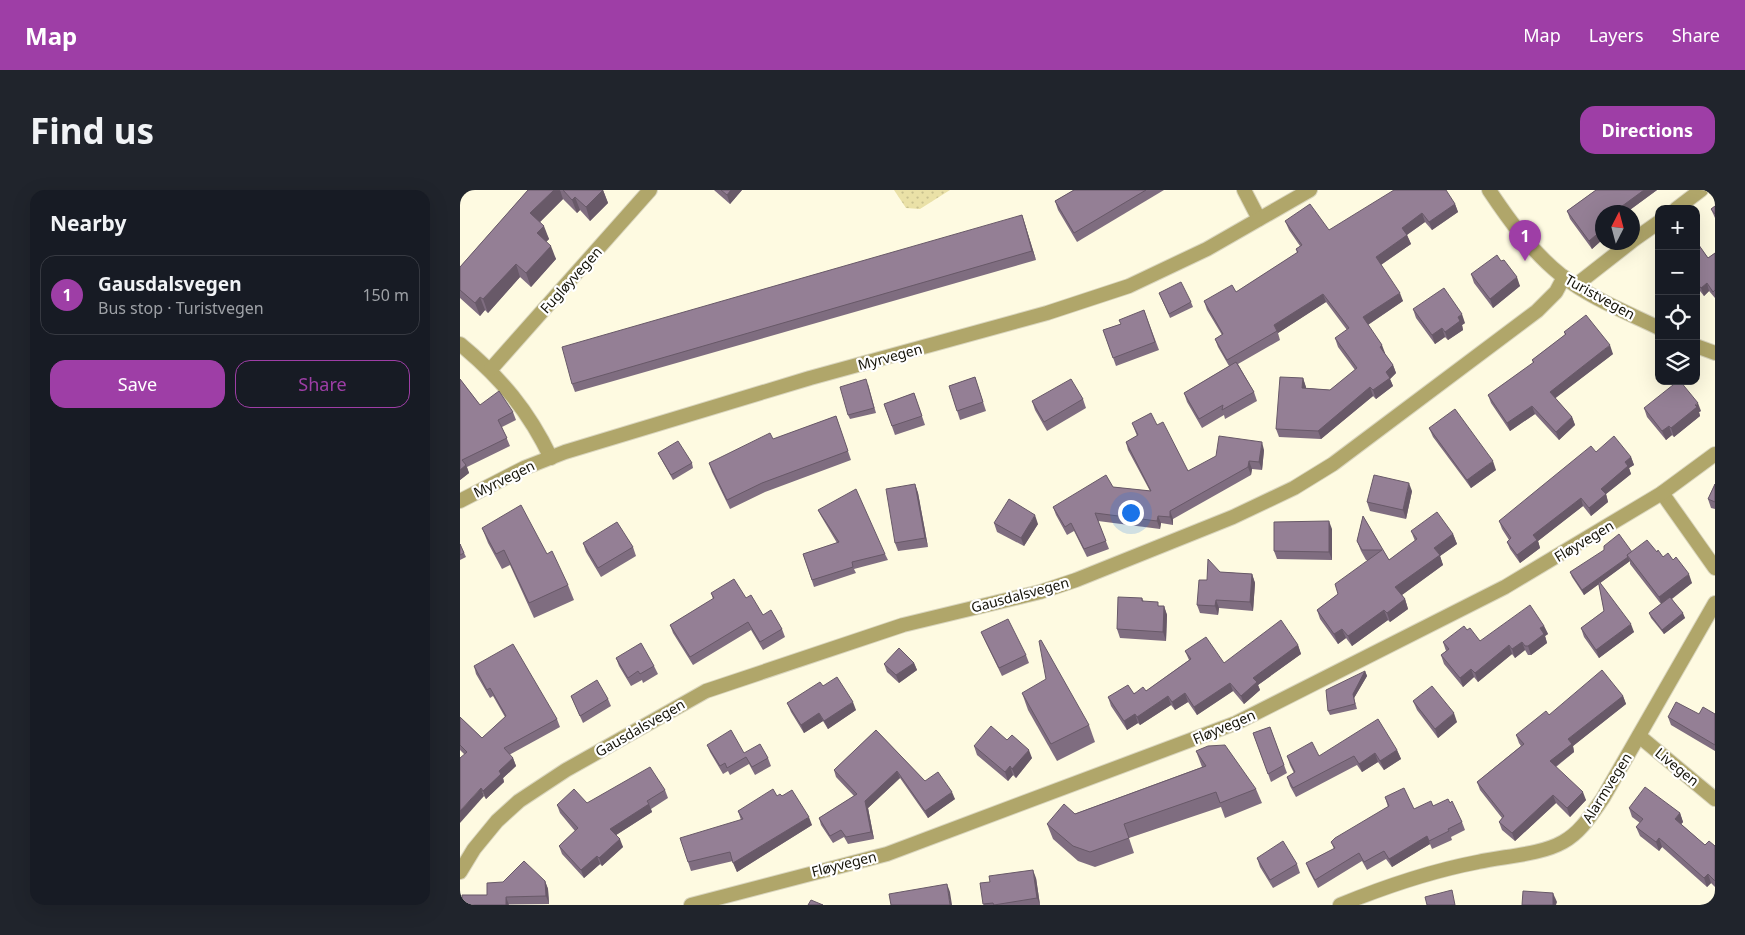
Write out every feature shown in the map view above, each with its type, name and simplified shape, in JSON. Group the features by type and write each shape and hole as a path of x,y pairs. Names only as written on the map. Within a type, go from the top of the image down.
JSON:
{"street":[{"name":"Fugløyvegen","path":"491,369 650,190"},
{"path":"1244,190 1258,220"},
{"name":"Myrvegen","path":"460,501 524,468 551,458 810,378 1066,307 1160,273 1310,190"},
{"name":"Turistvegen","path":"1489,190 1524,237 1570,281 1655,326"},
{"path":"1681,205 1701,190"},
{"name":"Gausdalsvegen","path":"1640,236 1655,225"},
{"name":"Gausdalsvegen","path":"460,872 474,849 497,821 519,801 566,770 706,691 903,626 1058,586 1233,516 1301,484 1333,464 1537,311 1570,281 1619,250"},
{"path":"460,344 491,369 516,399 539,433 551,458"},
{"path":"1700,347 1715,353"},
{"name":"Fløyvegen","path":"691,905 887,854 1236,723 1505,587 1662,493 1715,454"},
{"path":"1662,493 1715,568"},
{"name":"Alarmvegen","path":"1340,905 1432,873 1476,862 1543,850 1560,844 1575,834 1587,822 1715,603"},
{"name":"Livegen","path":"1639,736 1715,799"}],"shaded area":[{"path":"894,190 950,190 920,209 906,208"}],"building":[{"path":"528,190 554,190 530,213 544,226 537,233 551,246 526,273 516,264 483,299 480,297 475,303 460,290 460,267"},
{"path":"563,190 603,190 586,207 575,197 572,200"},
{"path":"721,190 731,190 727,195"},
{"path":"1074,190 1146,190 1074,233 1055,201"},
{"path":"1394,190 1446,190 1455,204 1429,222 1422,213 1402,228 1407,235 1376,257 1400,293 1363,317 1393,365 1386,372 1390,378 1373,390 1370,387 1318,431 1276,429 1280,377 1303,378 1302,388 1330,390 1357,368 1335,338 1349,328 1323,294 1274,325 1277,331 1227,360 1215,339 1223,334 1204,301 1232,285 1236,292 1298,252 1296,249 1302,245 1285,221 1310,204 1329,230"},
{"path":"1596,190 1644,190 1624,205 1595,205 1595,236 1589,241 1567,211"},
{"path":"1715,206 1715,214 1711,209"},
{"path":"1022,215 1032,251 572,384 562,347"},
{"path":"1700,247 1708,258 1715,253 1715,290 1713,292 1707,283 1701,288"},
{"path":"1497,255 1501,261 1504,260 1517,277 1490,299 1471,274"},
{"path":"1181,282 1191,302 1169,314 1159,293"},
{"path":"1444,288 1462,314 1458,317 1460,321 1445,332 1442,328 1432,335 1413,309"},
{"path":"1144,310 1155,342 1113,358 1103,330 1121,324 1119,320"},
{"path":"1586,315 1610,345 1550,392 1572,417 1556,432 1532,406 1507,423 1488,395 1534,362 1532,360 1566,334 1564,332"},
{"path":"1236,362 1254,392 1222,410 1223,405 1199,419 1184,393"},
{"path":"975,377 983,402 957,411 949,386"},
{"path":"460,379 480,405 499,391 513,412 498,420 507,438 462,460 466,465 460,470"},
{"path":"866,379 874,408 848,415 840,387"},
{"path":"1071,379 1083,399 1044,422 1032,401"},
{"path":"1673,385 1683,385 1698,403 1695,405 1697,407 1671,428 1669,426 1662,431 1644,408"},
{"path":"914,393 922,416 892,426 884,404"},
{"path":"1455,409 1493,461 1467,480 1429,428"},
{"path":"1151,413 1157,425 1163,422 1188,471 1216,456 1219,436 1262,442 1259,462 1249,461 1248,467 1170,511 1170,517 1158,516 1157,521 1095,513 1106,541 1084,549 1071,523 1065,527 1053,507 1106,475 1113,487 1151,491 1126,442 1138,435 1132,423"},
{"path":"836,416 848,451 762,483 727,500 709,463 770,433 773,439"},
{"path":"1614,436 1631,457 1625,462 1628,466 1601,489 1606,494 1589,508 1581,498 1533,535 1537,540 1517,555 1507,542 1511,538 1499,521 1591,446 1596,452"},
{"path":"678,441 692,463 671,475 658,453"},
{"path":"1374,475 1409,483 1403,510 1367,502"},
{"path":"915,484 925,538 895,543 886,489"},
{"path":"1715,484 1715,502 1708,499"},
{"path":"856,489 885,554 852,562 853,567 812,580 803,554 839,542 818,510"},
{"path":"1009,499 1035,515 1021,538 994,523"},
{"path":"521,505 547,554 552,551 568,585 529,603 504,550 496,554 482,528"},
{"path":"1437,512 1453,534 1434,548 1440,555 1395,587 1405,599 1387,613 1384,610 1348,636 1342,629 1334,634 1317,610 1338,594 1335,584 1382,550 1362,550 1357,541 1363,516 1389,560 1417,539 1411,531"},
{"path":"1329,521 1329,552 1274,551 1274,522"},
{"path":"617,522 633,547 598,568 583,543"},
{"path":"1619,534 1632,552 1627,555 1628,557 1582,590 1570,572 1604,550 1604,546"},
{"path":"1647,540 1663,557 1668,553 1673,560 1676,557 1689,574 1659,597 1627,555"},
{"path":"460,544 464,553 460,555"},
{"path":"1208,559 1220,572 1252,574 1250,602 1216,600 1215,606 1197,605 1199,580 1207,580"},
{"path":"734,579 746,598 751,595 763,615 771,610 782,629 760,642 748,622 690,657 670,625 714,598 711,593"},
{"path":"1598,580 1631,624 1596,650 1581,628 1604,611"},
{"path":"1118,597 1142,598 1142,601 1158,602 1158,606 1164,606 1163,632 1117,629"},
{"path":"1670,597 1683,613 1662,630 1649,613"},
{"path":"1530,605 1544,626 1540,628 1544,634 1528,646 1525,646 1522,642 1512,649 1509,645 1475,673 1471,669 1460,678 1441,655 1449,649 1443,642 1464,626 1467,630 1470,628 1480,641"},
{"path":"1008,619 1026,655 999,668 981,632"},
{"path":"1281,620 1298,645 1253,678 1257,682 1241,696 1230,683 1194,707 1185,693 1172,702 1168,696 1137,717 1135,714 1124,721 1108,697 1128,685 1134,694 1143,687 1146,691 1191,659 1185,651 1206,637 1224,663"},
{"path":"1041,640 1089,725 1051,744 1022,693 1046,679 1039,641"},
{"path":"641,643 654,666 640,674 638,671 628,678 616,658"},
{"path":"513,644 557,719 504,748 513,758 499,771 501,774 483,791 481,788 460,811 460,758 467,752 460,745 460,717 482,738 506,716 490,688 487,690 474,666"},
{"path":"899,648 914,663 896,675 884,664"},
{"path":"1602,670 1623,696 1568,739 1572,744 1550,761 1583,792 1567,808 1553,795 1512,833 1499,822 1504,816 1477,782 1524,744 1516,735 1546,711 1549,715"},
{"path":"1365,671 1353,694 1355,704 1328,711 1326,690"},
{"path":"837,677 853,702 824,721 819,713 801,725 787,703 820,682 823,686"},
{"path":"597,680 608,699 580,716 571,696"},
{"path":"1432,686 1454,713 1435,729 1413,701"},
{"path":"1676,702 1699,714 1703,707 1715,714 1715,745 1668,717"},
{"path":"1378,719 1397,750 1380,761 1375,753 1359,764 1354,756 1293,788 1287,777 1295,772 1287,756 1312,742 1319,756"},
{"path":"991,726 1007,740 1012,735 1029,750 1012,769 1010,766 1005,772 974,746"},
{"path":"1270,727 1284,765 1268,774 1253,733"},
{"path":"731,730 744,753 760,744 768,758 752,767 746,757 727,768 725,763 720,766 707,745"},
{"path":"876,730 925,781 938,772 952,792 925,811 897,771 865,801 871,832 846,837 841,830 830,836 819,818 857,794 834,770"},
{"path":"1225,745 1256,789 1220,803 1216,792 1124,824 1129,838 1090,852 1073,846 1047,824 1064,804 1075,814 1206,766 1196,751 1208,746"},
{"path":"650,767 665,790 647,801 649,804 610,829 620,839 599,858 597,856 581,870 559,846 578,828 557,805 574,789 587,803"},
{"path":"1645,787 1680,813 1675,819 1705,845 1709,841 1715,846 1715,881 1708,874 1704,878 1659,838 1656,842 1636,827 1643,819 1629,808"},
{"path":"1404,788 1414,809 1431,801 1433,806 1448,799 1450,803 1452,801 1462,822 1429,841 1427,836 1389,859 1384,851 1364,862 1359,853 1315,880 1306,863 1335,848 1331,842 1335,838 1389,806 1385,797"},
{"path":"773,789 777,796 780,794 782,796 792,790 809,817 733,863 730,852 688,862 680,838 743,819 738,811"},
{"path":"1283,841 1297,864 1270,880 1257,858"},
{"path":"524,861 545,881 546,896 506,897 506,905 463,905 462,895 487,895 487,883 503,882"},
{"path":"1033,870 1037,898 994,905 993,903 983,904 980,883 990,882 989,876"},
{"path":"947,884 950,905 891,905 889,894"},
{"path":"1452,890 1455,905 1427,905 1425,897"},
{"path":"1523,891 1553,893 1553,905 1522,905"},
{"path":"811,900 823,905 808,905"}],"place":[{"name":"Gausdalsvegen","path":"1525,261"}]}
